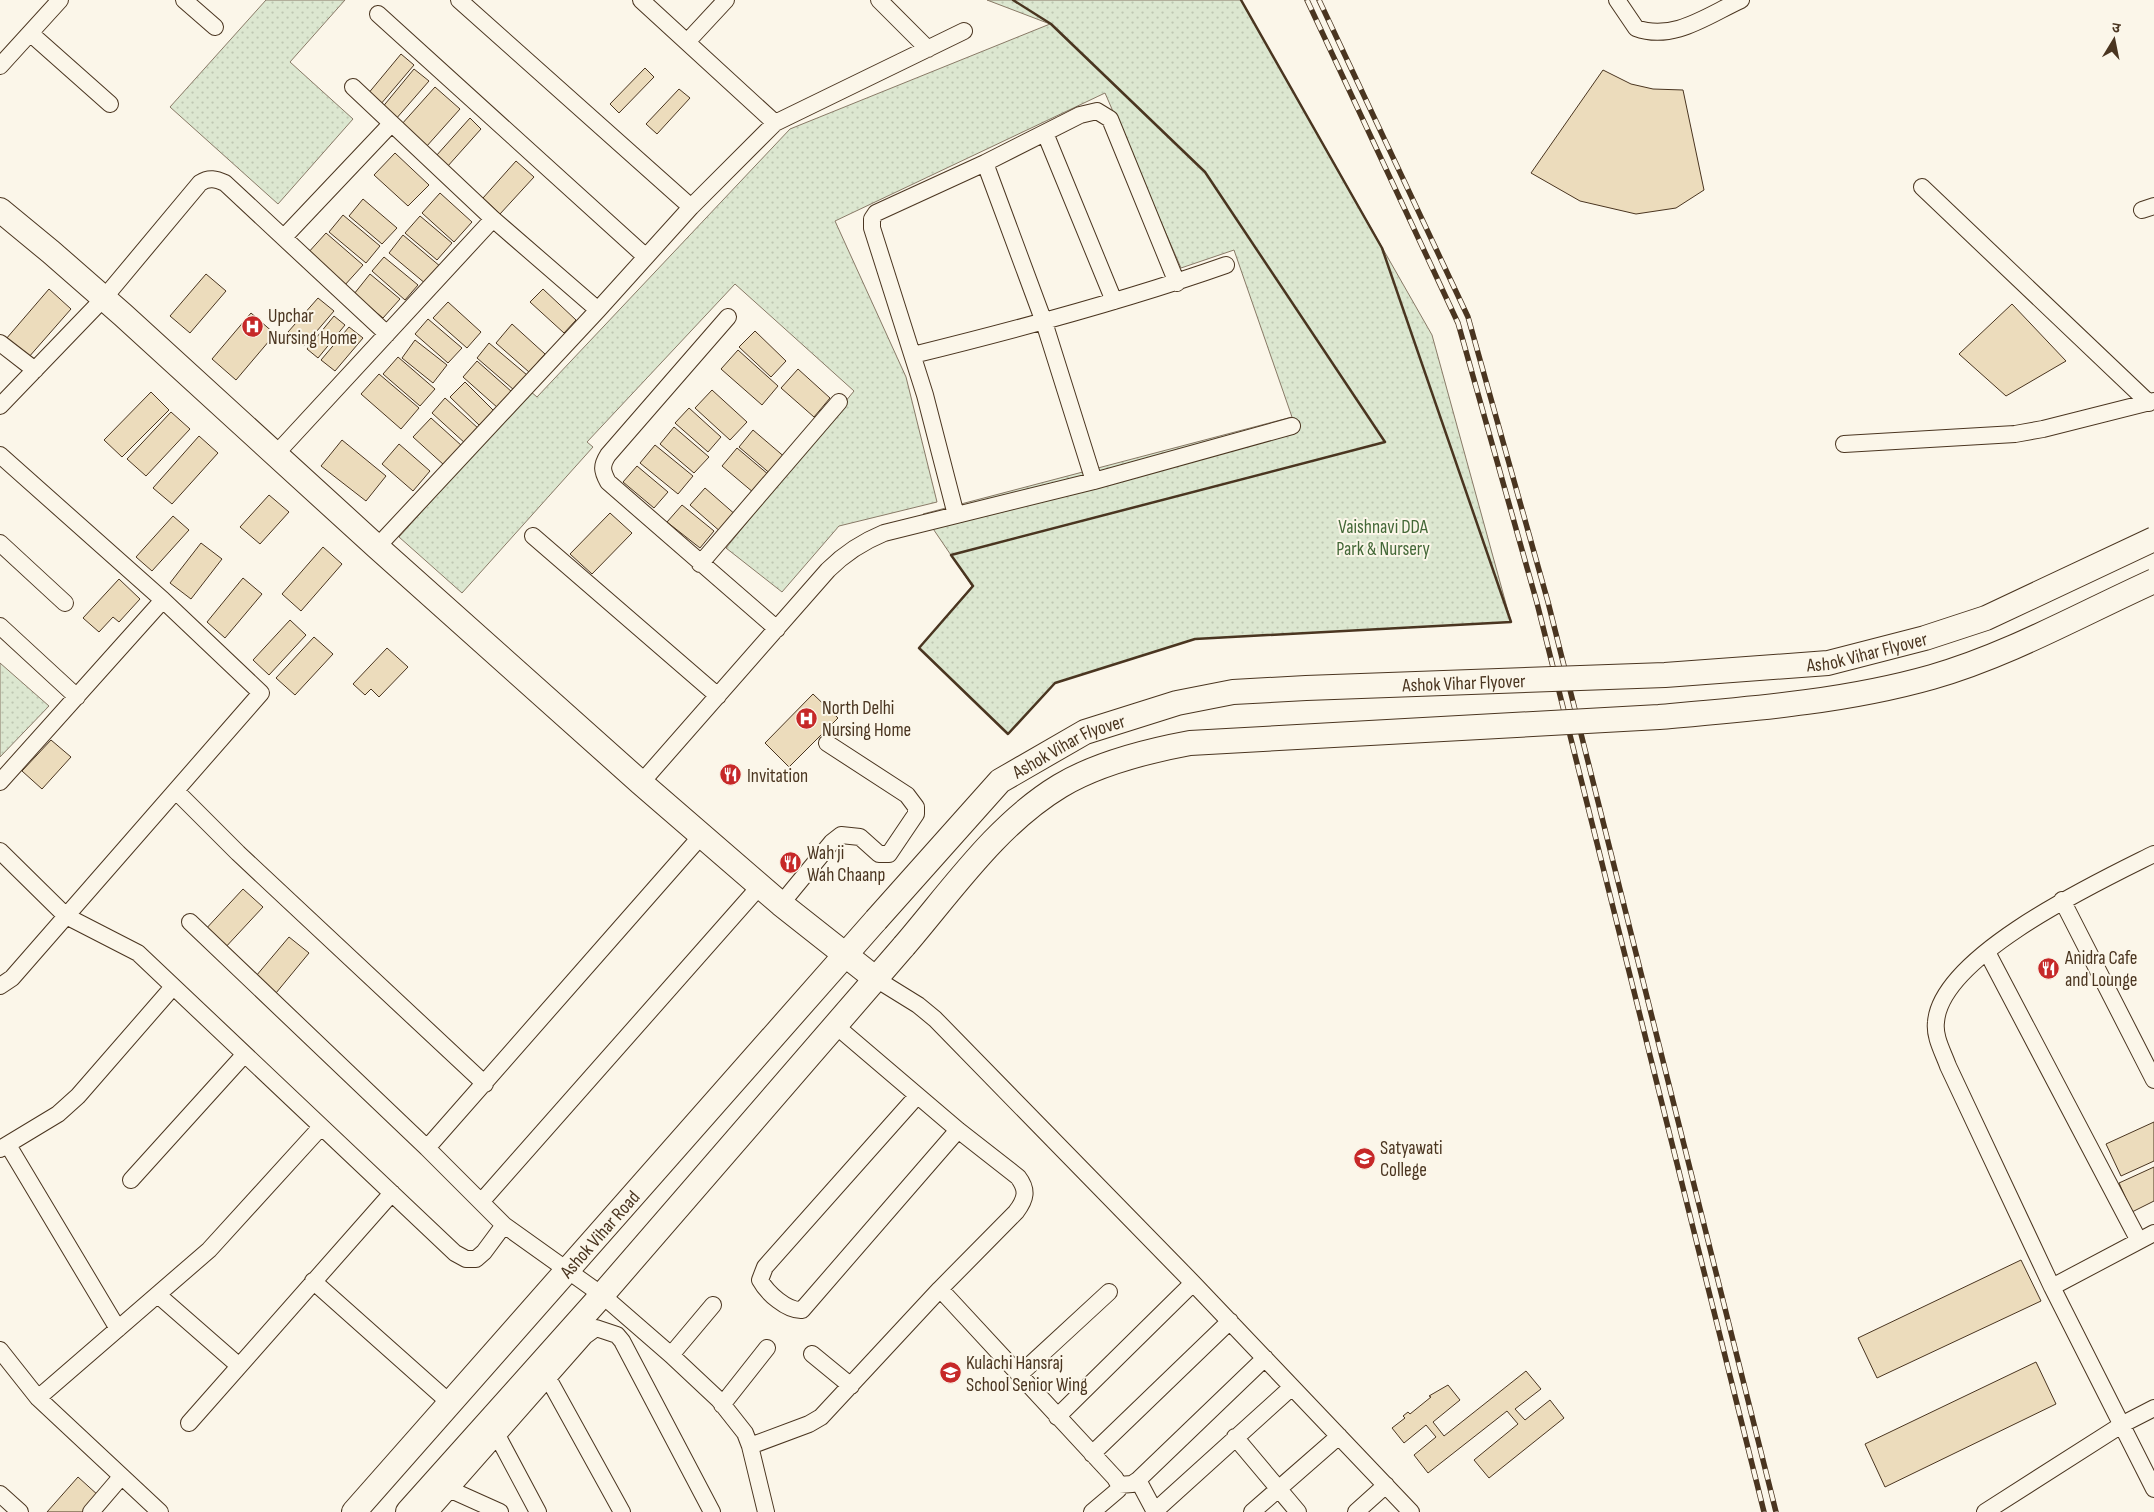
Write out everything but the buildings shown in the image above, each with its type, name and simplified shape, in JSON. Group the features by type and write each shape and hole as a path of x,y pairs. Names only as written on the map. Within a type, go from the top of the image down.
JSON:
{"main road":[{"path":"0,210 104,298 275,455 641,784 780,904 876,979 602,1295 408,1512"},
{"name":"Ashok Vihar Flyover","path":"845,955 1000,781 1085,732 1177,702 1233,692 1297,688 1664,676 1828,663 1925,638 1986,618 2154,539"},
{"name":"Ashok Vihar Flyover","path":"876,979 996,838 1017,818 1061,785 1099,768 1132,757 1190,743 1659,717 1733,711 1851,696 1932,677 2000,652 2154,581"},
{"name":"Ashok Vihar Road","path":"354,1512 845,955"}],"street":[{"path":"1,64 60,0"},
{"path":"184,0 215,27"},
{"path":"459,0 691,207"},
{"path":"641,0 775,123"},
{"path":"687,42 726,0"},
{"path":"879,0 928,49"},
{"path":"1617,0 1636,28 1659,34 1674,32 1741,0"},
{"path":"378,14 646,257"},
{"path":"377,547 598,310 691,207 775,123 964,31"},
{"path":"30,33 110,104"},
{"path":"353,86 493,219 598,310"},
{"path":"956,515 926,395 872,228 872,219 883,208 985,163 1089,112 1104,114 1110,119 1177,283"},
{"path":"285,236 391,124"},
{"path":"1045,132 1114,301"},
{"path":"985,163 1044,322 1094,481"},
{"path":"0,406 104,298 206,179 216,179 226,184 285,236 387,334"},
{"path":"1922,187 2152,402"},
{"path":"275,455 493,219"},
{"path":"913,355 1044,322 1177,283 1226,266"},
{"path":"728,317 608,455 602,465 602,472 608,482 777,629"},
{"path":"0,343 35,370"},
{"path":"700,564 839,402"},
{"path":"1844,444 2015,434 2152,402"},
{"path":"641,784 845,553 884,533 1094,481 1292,426"},
{"path":"0,455 163,600 261,693 12,978 0,986"},
{"path":"534,536 718,696"},
{"path":"0,543 66,603"},
{"path":"0,782 163,600"},
{"path":"0,626 77,697"},
{"path":"780,904 832,842 841,835 860,836 879,854 889,854 916,814 916,807 907,795 827,743"},
{"path":"176,791 238,853 485,1084"},
{"path":"427,1148 702,835"},
{"path":"0,851 66,916 138,953 172,988 455,1253 466,1259 476,1259 484,1252 504,1225"},
{"path":"2154,854 2062,900 1987,952 1951,986 1936,1022 1938,1040 2052,1287 2123,1424 2154,1489"},
{"path":"480,1202 760,886"},
{"path":"2062,900 2154,1080"},
{"path":"190,922 427,1148 504,1225 602,1295 671,1355 722,1405 745,1433 750,1446 764,1510"},
{"path":"1987,952 2139,1241"},
{"path":"876,979 918,1005 935,1019 1193,1282 1411,1512"},
{"path":"118,1328 4,1147 58,1114 78,1096 172,988"},
{"path":"750,1446 821,1417 940,1289 1016,1212 1023,1202 1026,1193 1018,1176 958,1130 836,1026"},
{"path":"131,1180 244,1055"},
{"path":"917,1096 764,1267 760,1280 764,1287 788,1307 802,1310 958,1130"},
{"path":"38,1398 209,1250 321,1127"},
{"path":"189,1423 238,1364 392,1193"},
{"path":"2052,1287 2154,1233"},
{"path":"313,1281 450,1403"},
{"path":"1057,1417 1193,1282"},
{"path":"940,1289 1115,1478 1119,1485"},
{"path":"1019,1375 1109,1292"},
{"path":"158,1295 238,1364"},
{"path":"671,1355 713,1305"},
{"path":"1092,1454 1230,1321"},
{"path":"430,1512 590,1330 603,1329 617,1335 631,1354 712,1512"},
{"path":"722,1405 767,1348"},
{"path":"0,1350 38,1398 121,1478 160,1512"},
{"path":"812,1354 851,1386"},
{"path":"1119,1485 1132,1484 1138,1480 1265,1358"},
{"path":"548,1378 622,1512"},
{"path":"1138,1480 1155,1512 1292,1386"},
{"path":"1985,1512 2123,1424 2154,1408"},
{"path":"497,1436 538,1512"},
{"path":"1252,1512 1280,1490 1339,1436"},
{"path":"1235,1437 1298,1512"},
{"path":"91,1512 121,1478"},
{"path":"1092,1512 1114,1495 1119,1485"},
{"path":"1356,1512 1386,1485"},
{"path":"451,1490 500,1512"},
{"path":"0,1494 20,1512"}],"green space":[{"path":"266,0 345,0 290,62 353,119 278,204 170,107"},
{"name":"Vaishnavi DDA Park & Nursery","path":"987,0 1241,0 1432,335 1511,622 1195,639 1055,683 1008,734 919,648 972,586 923,514 1292,417 1234,250 1181,268 1105,93 835,221 906,377 937,502 839,526 782,592 726,548 854,391 735,284 587,442 593,447 462,593 399,537 530,391 537,397 790,129 1050,24"},
{"path":"0,663 49,706 0,757"}],"railway":[{"path":"1307,0 1458,323 1537,603 1764,1512"},
{"path":"1319,0 1468,317 1548,602 1776,1512"}],"wall":[{"path":"1013,0 1051,24 1205,172 1385,442 951,555 973,586 919,648 1008,734 1055,683 1195,639 1511,622 1382,248 1241,0"}],"place":[{"name":"Upchar Nursing Home","path":"252,326"},
{"name":"North Delhi Nursing Home","path":"806,718"},
{"name":"Invitation","path":"731,775"},
{"name":"Wah ji Wah Chaanp","path":"791,863"},
{"name":"Anidra Cafe and Lounge","path":"2049,968"},
{"name":"Satyawati College","path":"1364,1158"},
{"name":"Kulachi Hansraj School Senior Wing","path":"950,1373"}]}
